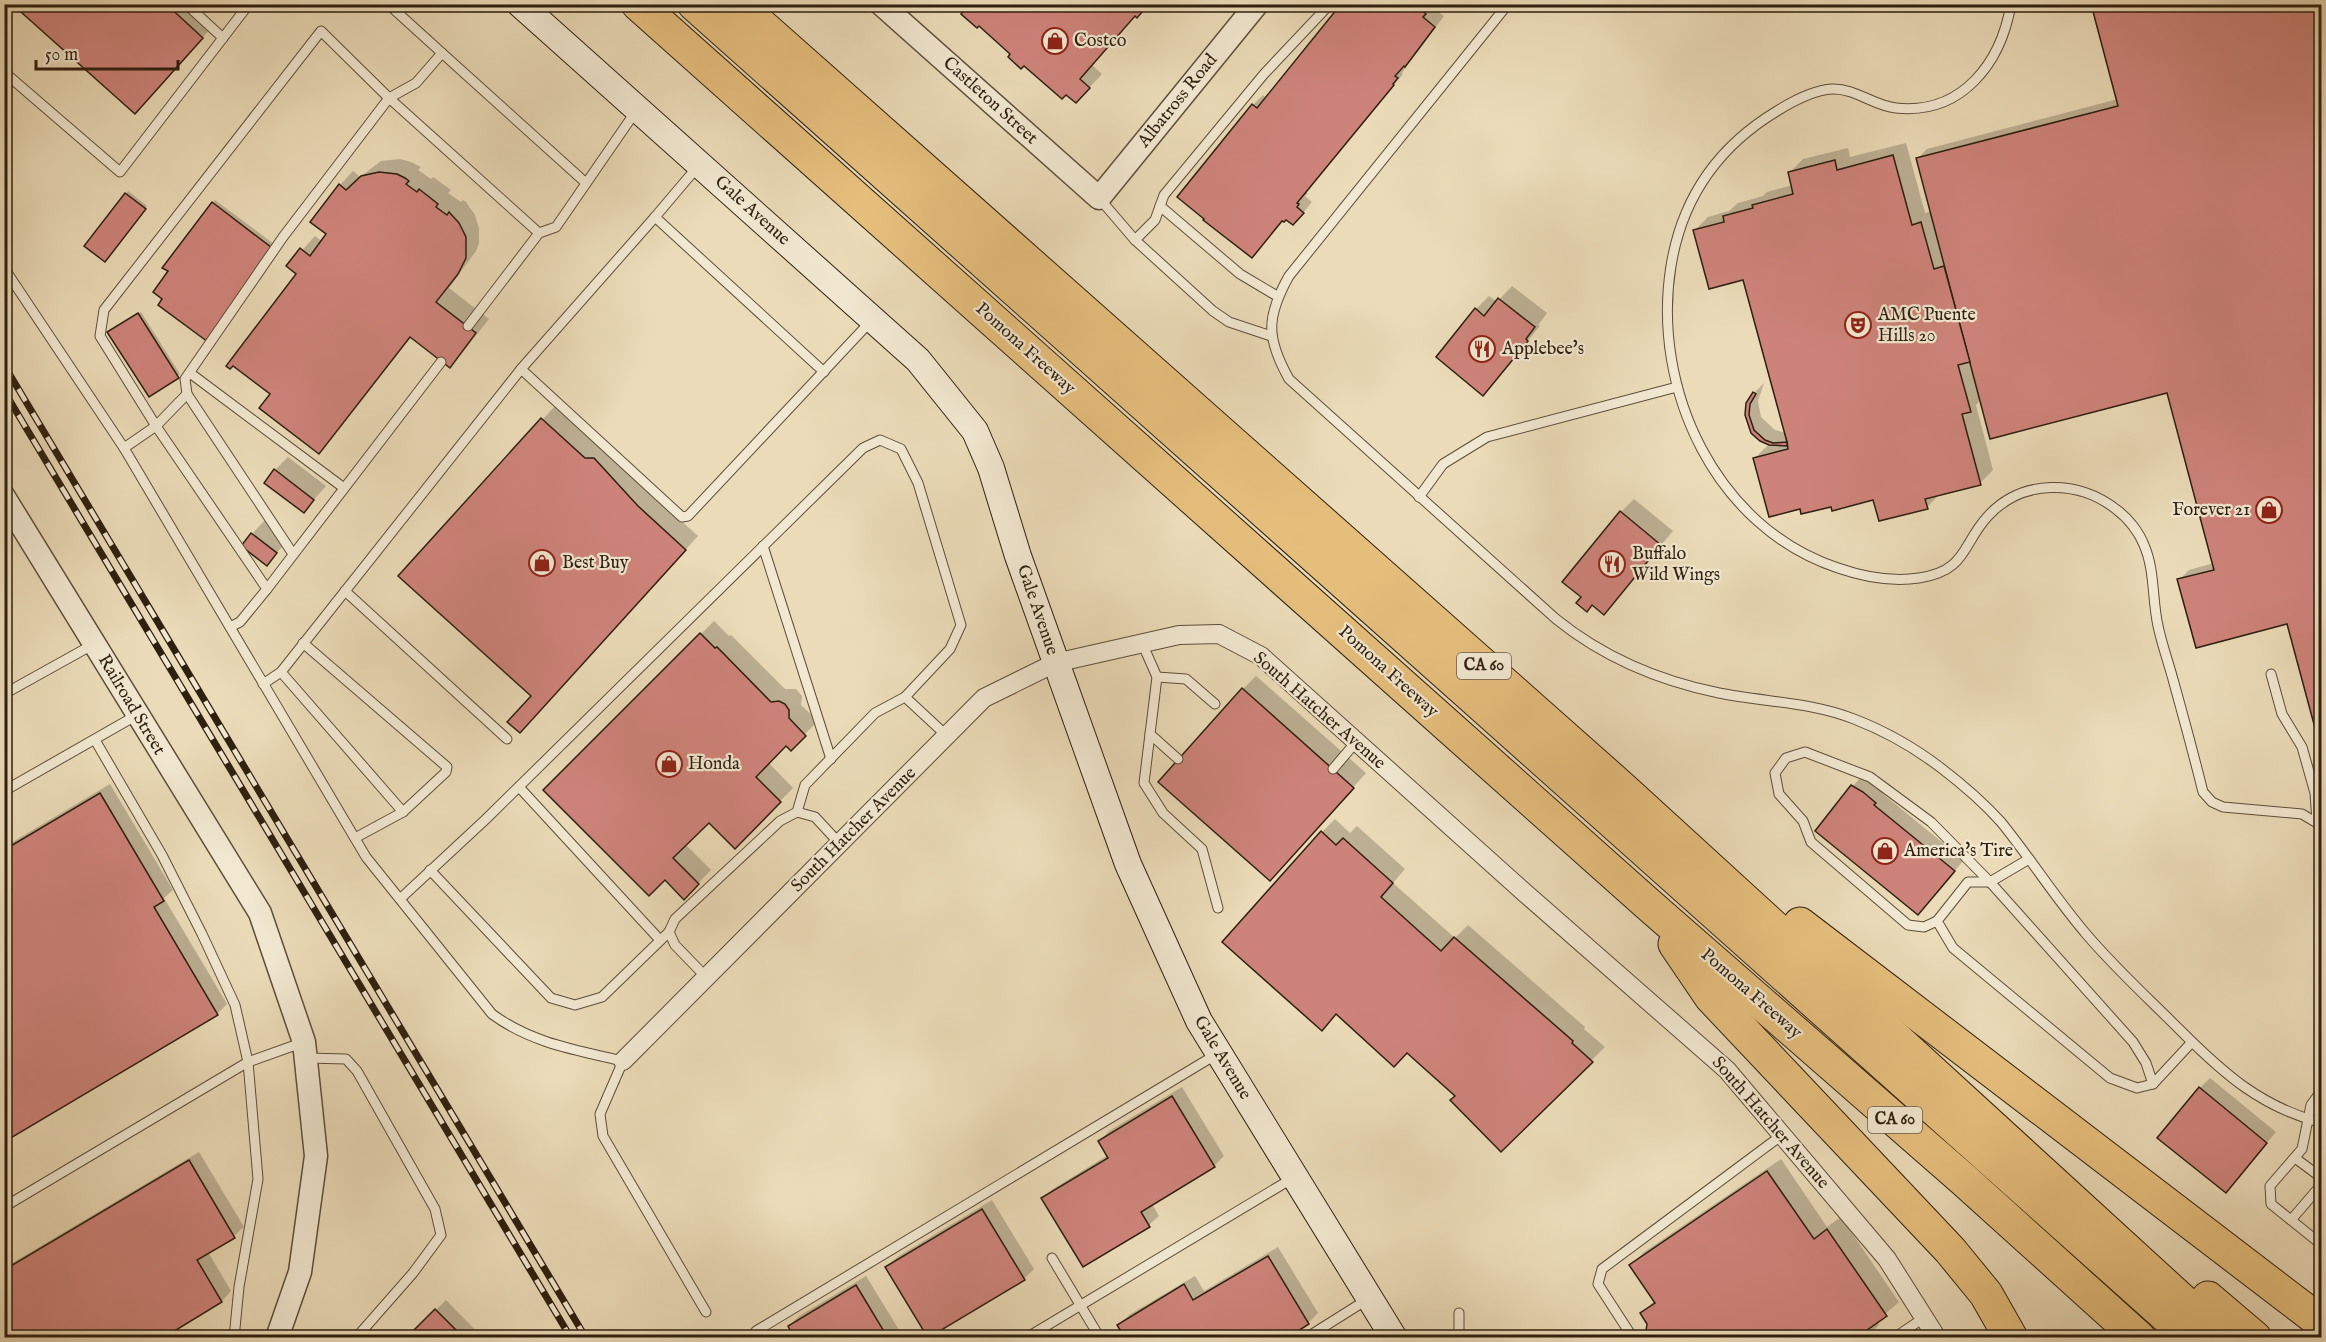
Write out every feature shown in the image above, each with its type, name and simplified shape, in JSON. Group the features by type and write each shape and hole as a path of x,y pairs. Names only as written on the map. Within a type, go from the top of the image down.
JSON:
{"highway":[{"name":"Pomona Freeway","path":"638,4 1649,905 1964,1180 2139,1338"},
{"path":"674,4 2171,1338"},
{"path":"694,4 1454,683 1937,1109 2191,1338"},
{"name":"CA 60","path":"737,4 1624,790 2223,1338"},
{"path":"1624,790 2322,1323"},
{"path":"1649,905 1711,997 1950,1250 1986,1294 2012,1338"},
{"path":"2103,1227 2199,1290 2255,1338"}],"main road":[{"name":"Gale Avenue","path":"520,4 918,360 975,431 991,468 1055,663 1128,864 1199,1021 1394,1338"}],"street":[{"name":"Castleton Street","path":"881,4 1100,198"},
{"name":"Albatross Road","path":"1100,198 1257,4"},
{"name":"Railroad Street","path":"4,496 10,519 94,644 260,913 305,1050"},
{"name":"South Hatcher Avenue","path":"623,1061 984,698 1055,663 1179,635 1219,634 1261,656 1727,1070 1887,1259 1937,1338"},
{"path":"277,1338 300,1272 316,1156 305,1050"}],"lane":[{"path":"186,4 224,38"},
{"path":"4,72 120,172 249,4"},
{"path":"388,4 586,183"},
{"path":"1135,240 1155,220 1164,195 1264,74 1330,4"},
{"path":"1508,4 1289,276 1277,296 1270,320 1271,336 1277,358 1289,379 1556,619 1596,648 1618,660 1691,686 1720,693 1774,700 1853,718 1878,730 1939,767 1977,798 2000,821 2087,935 2192,1042 2236,1083 2280,1109 2322,1123"},
{"path":"2011,4 2001,45 1974,84 1956,96 1937,104 1896,108 1838,89 1823,90 1803,97 1748,130 1711,168 1696,192 1677,237 1671,268 1667,330 1677,387 1686,416 1712,467 1742,506 1779,539 1823,563 1875,578 1904,580 1937,574 1952,566 1966,551 1989,515 2005,501 2029,490 2051,487 2073,488 2097,496 2118,510 2143,541 2149,558 2158,628 2203,792 2212,802 2223,807 2302,814 2319,824"},
{"path":"267,589 156,426 100,336 104,310 321,31 389,98 539,233"},
{"path":"293,554 187,394 186,379 283,237 389,98 416,83 442,53"},
{"path":"468,326 539,233 556,227 637,109"},
{"path":"263,684 281,672 521,369 700,164"},
{"path":"1100,198 1135,240 1213,311 1228,322 1271,336"},
{"path":"1160,206 1240,274 1277,296"},
{"path":"655,217 824,372"},
{"path":"4,268 124,448 366,857 492,1014 536,1040 623,1061 600,1114 603,1136 706,1312"},
{"path":"521,369 682,518 688,516 872,319"},
{"path":"230,627 240,622 267,589 441,362"},
{"path":"190,373 344,488"},
{"path":"1419,497 1443,464 1487,437 1677,387"},
{"path":"124,448 156,426 187,394"},
{"path":"400,899 519,787 863,447 880,440 901,449 918,483 961,625 950,649 905,697 875,713 806,785 797,812"},
{"path":"763,546 831,759"},
{"path":"345,591 507,739"},
{"path":"1142,643 1157,677 1144,783 1163,813 1202,849 1218,908"},
{"path":"4,694 94,644"},
{"path":"303,644 447,767 447,772 403,813 355,838"},
{"path":"281,672 403,813"},
{"path":"2271,674 2282,714 2302,747 2315,793 2319,824"},
{"path":"1157,677 1186,679 1215,704"},
{"path":"905,697 947,736"},
{"path":"4,791 137,716"},
{"path":"1150,734 1178,759"},
{"path":"95,740 162,855 235,1005 248,1062 258,1179 239,1287 234,1338"},
{"path":"1333,769 1356,742"},
{"path":"2029,858 1990,882 1968,882 1937,921 1924,927 1908,924 1811,842 1803,821 1779,794 1775,773 1786,758 1805,753 1870,777 1931,822 1990,882 2133,1042 2146,1063 2153,1084"},
{"path":"519,787 660,940"},
{"path":"430,870 551,999 575,1005 602,997 669,932 675,919 780,821 797,812 815,817 840,844"},
{"path":"1937,921 1953,948 2110,1078 2138,1088 2153,1084 2192,1042"},
{"path":"669,932 675,945 706,978"},
{"path":"4,1207 248,1062 305,1050 346,1059 357,1071 435,1209 441,1235 413,1273 356,1338"},
{"path":"760,1338 756,1331 766,1324 1219,1053"},
{"path":"2322,1090 2311,1105 2302,1149 2270,1186 2271,1204 2322,1245"},
{"path":"1632,1338 1598,1284 1602,1269 1782,1135"},
{"path":"2295,1158 2322,1178"},
{"path":"1026,1338 1295,1177"},
{"path":"2291,1220 2322,1184"},
{"path":"1052,1258 1100,1338"},
{"path":"1306,1338 1370,1298"},
{"path":"1459,1313 1459,1338"},
{"path":"1894,1338 1925,1317"}],"building":[{"path":"12,4 166,4 203,38 135,114"},
{"name":"Costco","path":"955,4 1149,4 1137,18 1135,16 1080,79 1090,88 1076,103 1066,95 1062,99 1024,66 1021,69 1008,57 1010,54 979,26 977,28 961,14 963,11"},
{"path":"1341,4 1420,4 1417,7 1426,14 1423,17 1435,27 1405,67 1395,76 1398,78 1394,85 1297,203 1299,204 1297,207 1304,213 1293,225 1286,220 1282,221 1252,258 1177,197 1252,104 1257,108"},
{"path":"2091,4 2322,4 2322,754 2287,624 2196,648 2177,579 2214,570 2167,393 1990,439 1916,158 2118,106"},
{"name":"AMC Puente Hills 20","path":"1893,155 1912,225 1921,222 1934,269 1944,266 1970,362 1958,365 1971,412 1962,414 1981,485 1925,499 1928,509 1879,521 1873,500 1832,511 1831,507 1801,514 1800,509 1769,517 1753,458 1788,449 1787,442 1743,280 1709,289 1693,230 1724,222 1723,216 1753,208 1752,205 1793,194 1788,172 1835,160 1837,170"},
{"path":"379,172 397,174 405,178 409,181 406,184 417,192 419,189 438,204 436,207 447,215 449,212 459,223 466,237 466,258 458,274 436,302 476,333 450,368 410,337 319,454 259,408 270,394 233,366 230,369 226,366 296,274 286,266 300,248 310,256 326,234 310,222 339,184 346,190 361,176"},
{"path":"125,193 146,209 105,262 84,246"},
{"path":"212,202 276,251 208,342 158,305 162,299 153,292 168,271 162,268"},
{"name":"Applebee's","path":"1498,298 1535,327 1526,339 1528,341 1483,396 1436,357 1475,308 1484,316"},
{"path":"138,313 179,378 149,397 107,332"},
{"path":"1753,392 1756,394 1750,404 1749,415 1754,430 1765,440 1773,443 1787,442 1787,446 1769,445 1751,433 1745,415 1746,403"},
{"name":"Best Buy","path":"541,418 585,458 594,458 638,506 686,550 520,733 507,722 531,696 398,576"},
{"path":"274,469 314,500 304,513 264,483"},
{"name":"Buffalo Wild Wings","path":"1620,511 1661,545 1604,615 1592,605 1587,612 1576,603 1581,597 1562,582"},
{"path":"251,533 277,553 267,566 241,546"},
{"name":"Honda","path":"700,633 715,648 717,647 771,702 779,701 785,704 789,710 789,718 806,736 791,751 786,746 756,777 781,802 735,849 709,823 673,858 699,884 684,900 665,880 649,896 543,790"},
{"path":"1242,688 1354,788 1270,881 1158,782"},
{"name":"America's Tire","path":"1851,785 1863,792 1876,803 1874,805 1955,871 1918,915 1815,831"},
{"path":"100,793 164,901 154,907 218,1015 4,1142 4,850"},
{"path":"1321,831 1336,845 1343,838 1393,883 1381,897 1441,951 1454,937 1573,1041 1572,1043 1593,1062 1501,1152 1450,1100 1455,1096 1407,1053 1394,1067 1336,1014 1322,1031 1222,942"},
{"path":"2199,1087 2267,1143 2226,1193 2157,1138"},
{"path":"1172,1096 1215,1167 1141,1212 1150,1227 1083,1267 1041,1198 1108,1158 1098,1141"},
{"path":"189,1160 235,1238 197,1260 222,1302 163,1338 4,1338 4,1270"},
{"path":"1767,1171 1814,1239 1827,1229 1887,1316 1863,1333 1866,1338 1645,1338 1647,1324 1640,1313 1655,1303 1629,1265"},
{"path":"982,1209 1025,1280 928,1338 885,1267"},
{"path":"1268,1256 1309,1324 1287,1338 1125,1338 1117,1325 1184,1284 1193,1300"},
{"path":"856,1285 888,1338 794,1338 788,1326"},
{"path":"435,1309 464,1338 406,1338"}],"railway":[{"path":"4,365 586,1338"},
{"path":"4,391 571,1338"}],"place":[{"name":"Costco","path":"1055,41"},
{"name":"AMC Puente Hills 20","path":"1858,325"},
{"name":"Applebee's","path":"1482,349"},
{"name":"Forever 21","path":"2269,510"},
{"name":"Best Buy","path":"542,563"},
{"name":"Buffalo Wild Wings","path":"1612,564"},
{"name":"Honda","path":"669,764"},
{"name":"America's Tire","path":"1885,851"}]}
